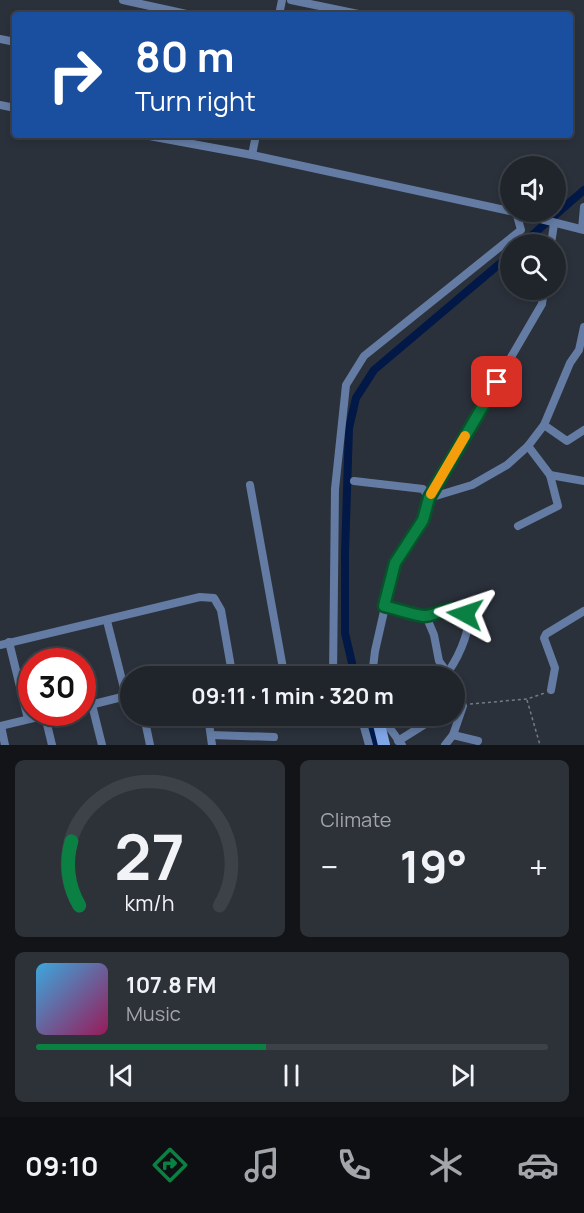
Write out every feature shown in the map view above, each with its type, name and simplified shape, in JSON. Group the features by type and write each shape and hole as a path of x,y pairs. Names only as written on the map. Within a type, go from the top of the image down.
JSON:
{"street":[{"path":"123,0 177,12"},
{"path":"291,0 349,12"},
{"path":"160,138 252,155 500,209"},
{"path":"252,155 255,138"},
{"path":"551,222 583,230 584,207"},
{"path":"333,666 335,489 346,385 364,356 521,230 517,222"},
{"path":"552,234 554,224"},
{"path":"374,666 384,606 395,563 423,520 429,498 543,300"},
{"path":"429,498 472,485 507,465 528,446 544,425 570,363 579,350 584,327"},
{"path":"544,425 567,441 584,430"},
{"path":"518,526 558,506 550,475 528,446"},
{"path":"550,475 584,482"},
{"path":"354,481 423,489 429,498"},
{"path":"250,484 283,666"},
{"path":"18,688 4,644 200,597 214,598 221,610 231,666"},
{"path":"384,606 426,616 439,610 460,610 465,614 467,620 465,639 453,666"},
{"path":"551,690 555,668 544,638 546,634 584,611"},
{"path":"426,616 434,635 439,661 443,666"},
{"path":"107,621 120,667"},
{"path":"96,704 120,697"},
{"path":"96,721 102,745"},
{"path":"5,745 0,726 18,722"},
{"path":"47,726 52,745"},
{"path":"146,726 150,745"},
{"path":"210,726 212,745"},
{"path":"364,726 369,745"},
{"path":"381,726 384,745"},
{"path":"387,726 400,743 424,726"},
{"path":"445,745 453,735 455,726"},
{"path":"211,735 274,737"},
{"path":"453,735 478,741"}],"path":[{"path":"465,706 527,699 551,690"},
{"path":"527,699 540,745"}],"waterway":[{"path":"533,234 584,190"},
{"path":"353,666 345,633 345,553 349,428 356,398 374,370 500,263"},
{"path":"371,726 376,745"}],"slow traffic":[{"path":"431,494 465,436"}],"route":[{"path":"465,614 460,610 439,610 426,616 384,606 395,563 423,520 429,498 497,382"}]}
